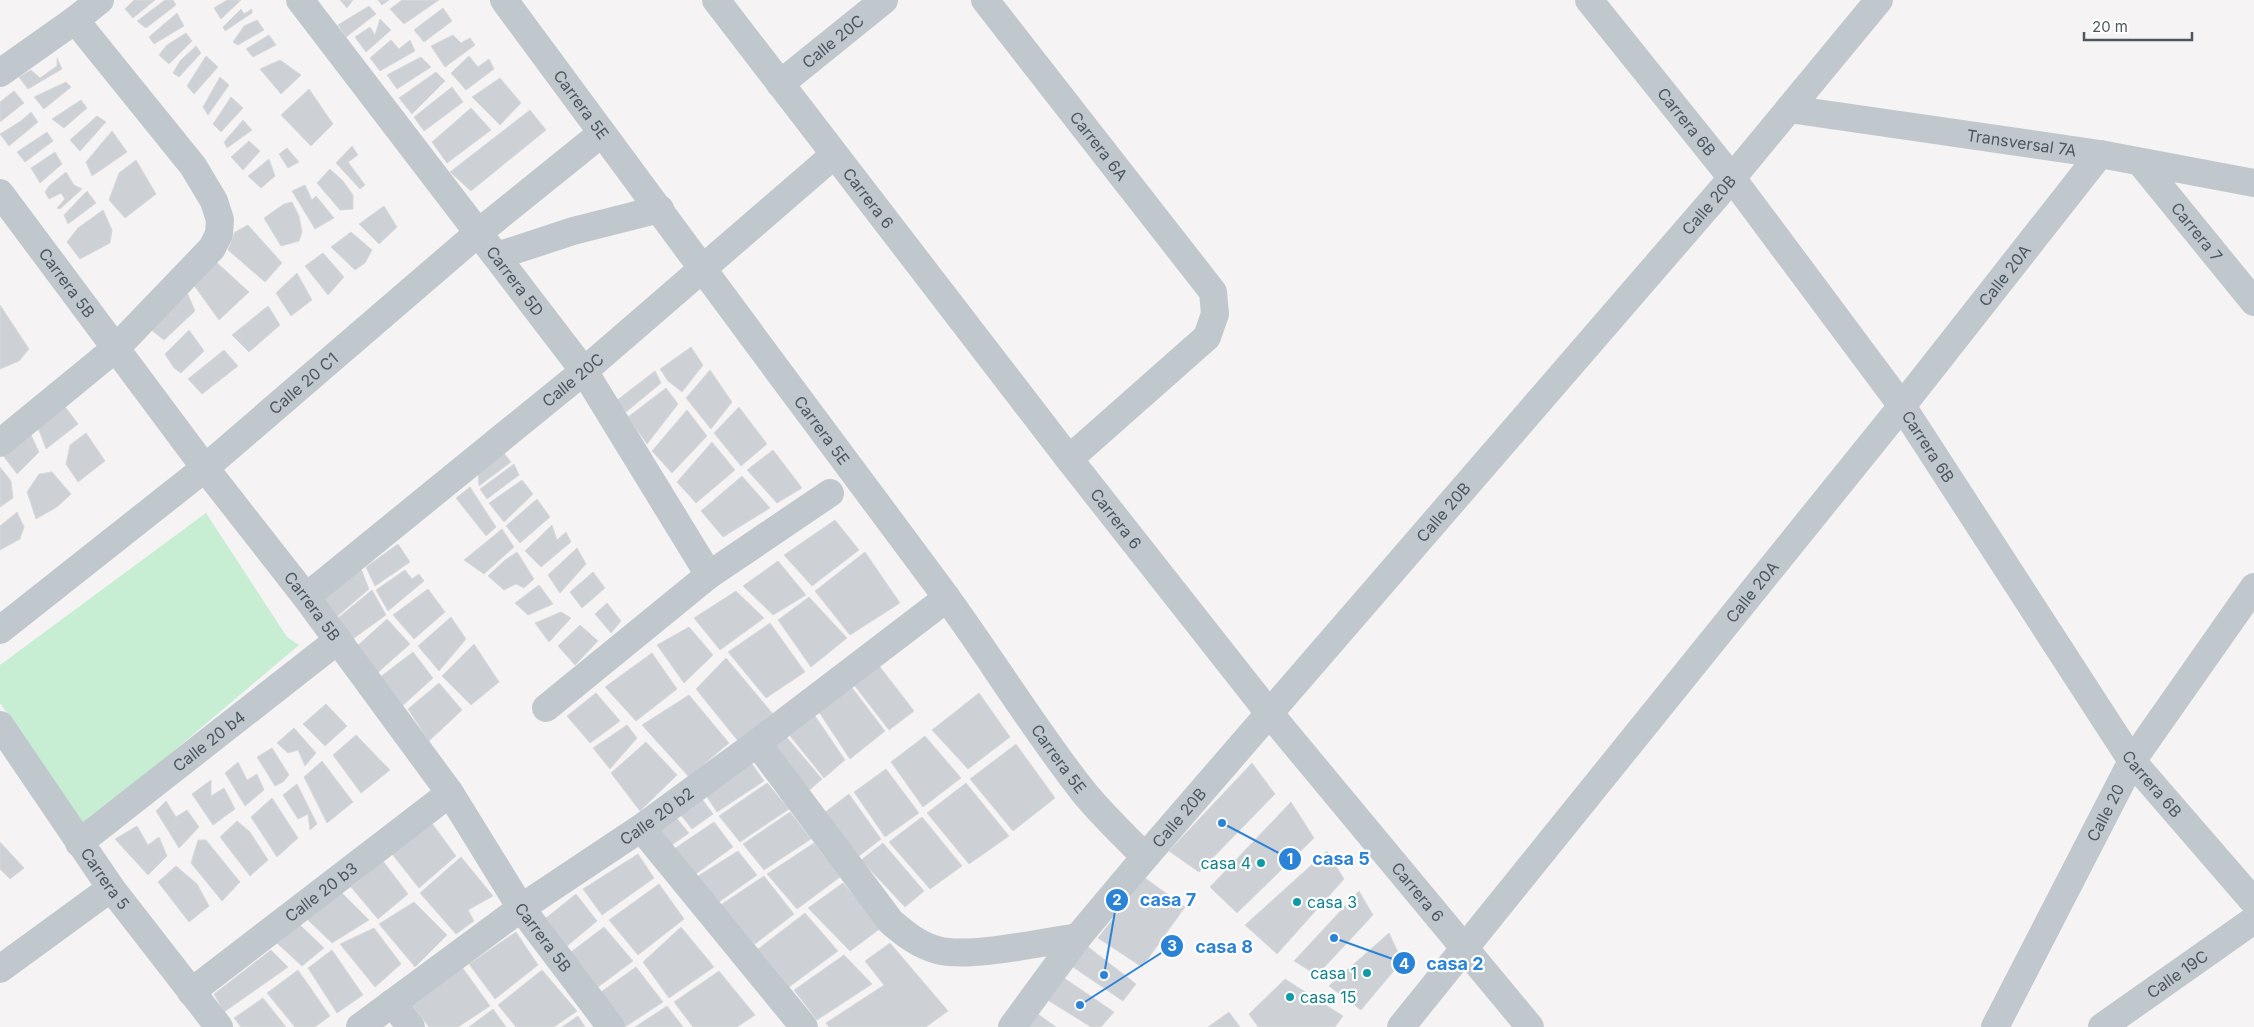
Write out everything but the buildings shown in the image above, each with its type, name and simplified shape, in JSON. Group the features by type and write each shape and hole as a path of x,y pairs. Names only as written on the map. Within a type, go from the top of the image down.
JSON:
{"street":[{"path":"0,73 100,0"},
{"name":"Carrera 5D","path":"300,0 584,371 709,575"},
{"name":"Carrera 5E","path":"504,0 660,209 701,269 947,598 1023,711 1084,792 1145,857"},
{"name":"Carrera 6","path":"716,0 1069,459 1270,714 1530,1027"},
{"name":"Calle 20C","path":"780,84 884,0"},
{"name":"Carrera 6A","path":"985,0 1214,292 1216,314 1207,337 1069,459"},
{"name":"Carrera 6B","path":"1589,0 1732,178 1902,406 2132,761 2254,902"},
{"name":"Calle 20B","path":"1012,1027 1078,937 1145,857 1732,178 1879,0"},
{"path":"0,443 116,348 212,248 219,234 220,220 214,201 193,166 75,20"},
{"name":"Transversal 7A","path":"1789,109 2100,154 2254,182"},
{"name":"Calle 20 C1","path":"0,630 205,468 478,233 602,133"},
{"name":"Calle 20A","path":"1401,1027 1466,949 1902,406 2100,154"},
{"name":"Calle 20C","path":"306,597 584,371 834,155"},
{"name":"Carrera 7","path":"2140,162 2254,302"},
{"name":"Carrera 5B","path":"4,205 116,348 205,468 338,640 450,793 521,908 611,1027"},
{"path":"497,256 573,231 660,209"},
{"path":"546,708 709,575 830,493"},
{"name":"Calle 20","path":"1995,1027 2132,761 2254,587"},
{"name":"Calle 20 b2","path":"360,1027 521,908 641,828 757,743 947,598"},
{"name":"Calle 20 b4","path":"79,843 338,640"},
{"name":"Carrera 5","path":"0,725 111,888 219,1027"},
{"path":"757,743 891,922 905,935 938,950 968,953 1078,937"},
{"name":"Calle 20 b3","path":"191,992 450,793"},
{"path":"641,828 793,1024"},
{"path":"0,969 111,888"},
{"name":"Calle 19C","path":"2102,1027 2254,920"},
{"path":"392,1003 411,1027"}],"green space":[{"path":"206,513 287,637 299,645 85,826 0,703 0,665"}],"place":[{"name":"casa 5","path":"1222,823"},
{"name":"casa 4","path":"1261,863"},
{"name":"casa 3","path":"1297,902"},
{"name":"casa 2","path":"1334,938"},
{"name":"casa 1","path":"1367,973"},
{"name":"casa 7","path":"1104,975"},
{"name":"casa 15","path":"1290,997"},
{"name":"casa 8","path":"1080,1005"}]}
